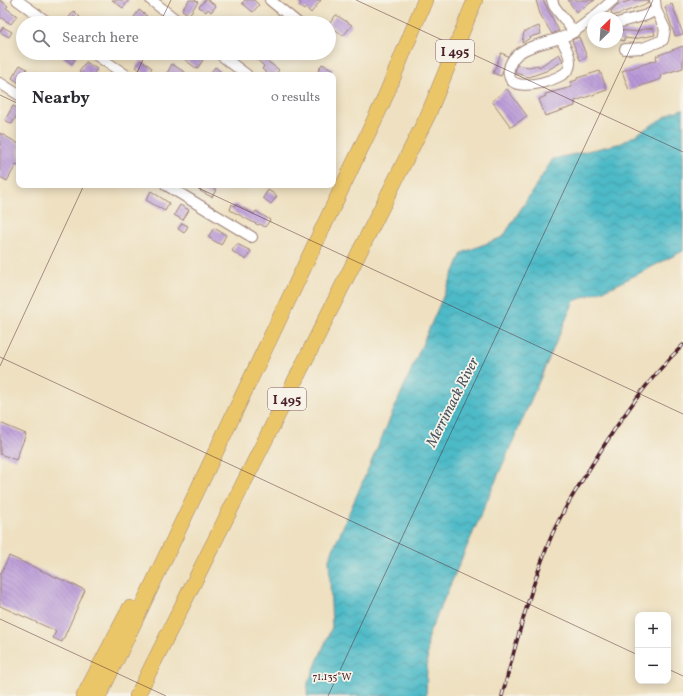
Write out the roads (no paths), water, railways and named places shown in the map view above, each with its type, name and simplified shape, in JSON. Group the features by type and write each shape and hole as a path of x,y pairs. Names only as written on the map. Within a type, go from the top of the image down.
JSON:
{"highway":[{"name":"I 495","path":"100,696 380,109 425,0"},
{"name":"I 495","path":"137,696 425,122 475,0"},
{"path":"84,696 142,587 189,507"}],"street":[{"path":"17,0 39,16"},
{"path":"151,0 171,16"},
{"path":"270,0 289,16"},
{"path":"552,0 554,6 574,32"},
{"path":"602,12 613,0"},
{"path":"623,22 647,16 655,5"},
{"path":"625,49 643,48 663,40 665,30 655,5"},
{"path":"556,40 570,62 569,69 537,84 517,84 511,80 508,73 514,58 528,48 556,40 574,32 587,24"},
{"path":"104,60 122,72"},
{"path":"227,60 243,72"},
{"path":"0,83 16,93"},
{"path":"171,188 252,237"}],"water":[{"name":"Merrimack River","path":"683,109 683,251 614,286 574,301 428,636 426,696 307,696 308,683 332,627 329,559 462,253 503,237 553,159 622,143 673,112"}],"railway":[{"path":"502,696 535,580 558,522 581,482 623,416 657,372 683,345"}]}
